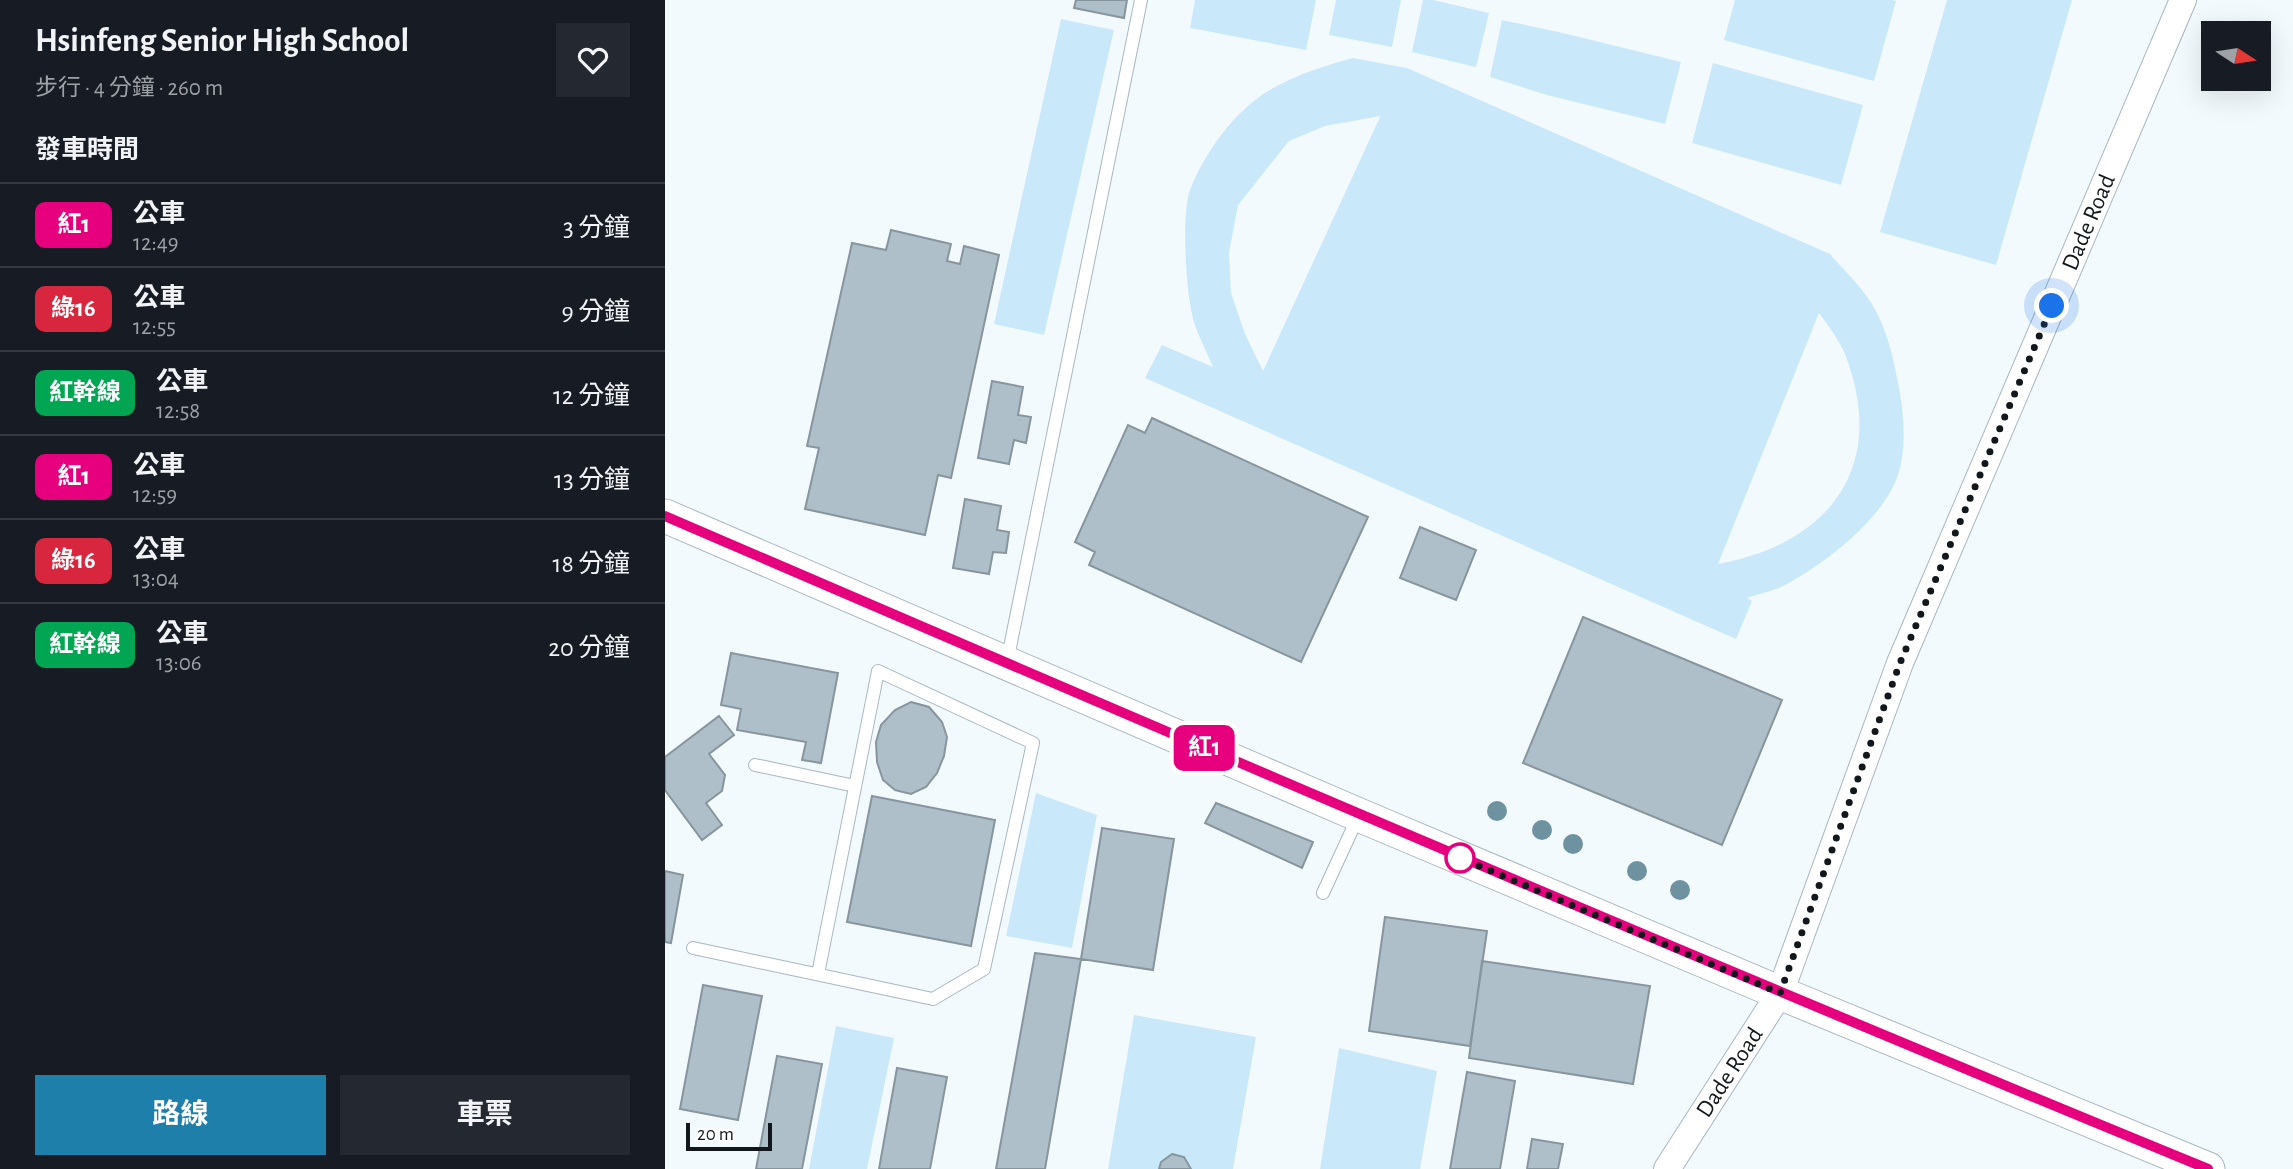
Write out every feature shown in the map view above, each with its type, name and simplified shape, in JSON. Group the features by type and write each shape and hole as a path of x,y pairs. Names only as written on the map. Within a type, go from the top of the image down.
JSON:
{"street":[{"name":"Dade Road","path":"1667,1169 1780,993 1900,663 2183,0"},
{"path":"665,516 1359,815 1780,993 2208,1169"}],"lane":[{"path":"1007,663 1141,0"},
{"path":"693,948 818,975 933,999 984,969 1033,743 878,671 818,975"},
{"path":"755,765 855,786"},
{"path":"1323,893 1359,815"}],"shaded area":[{"path":"1195,0 1316,0 1306,50 1190,28"},
{"path":"1336,0 1401,0 1392,47 1329,35"},
{"path":"1423,0 1489,13 1476,67 1412,52"},
{"path":"1735,0 1896,1 1874,81 1724,40"},
{"path":"1947,0 2072,0 1996,265 1880,232"},
{"path":"1061,19 1114,30 1044,335 994,324"},
{"path":"1502,20 1681,62 1665,124 1547,95 1490,77"},
{"path":"1353,58 1407,68 1830,254 1871,303 1882,323 1889,345 1902,411 1902,457 1894,486 1870,520 1820,563 1787,584 1747,598 1752,601 1736,639 1145,378 1162,345 1213,367 1191,310 1185,236 1190,190 1212,148 1233,121 1268,91 1299,76","holes":["1380,117 1263,371 1245,334 1231,293 1229,253 1238,205 1289,141 1325,126","1819,313 1845,354 1857,394 1859,431 1854,464 1840,493 1819,518 1792,538 1758,554 1718,564"]},
{"path":"1713,63 1863,105 1841,185 1692,143"},
{"path":"1036,793 1097,815 1072,948 1006,936"},
{"path":"1134,1015 1256,1037 1233,1169 1191,1169 1184,1157 1172,1154 1161,1162 1159,1169 1108,1169"},
{"path":"836,1026 894,1038 867,1169 809,1169"},
{"path":"1339,1048 1437,1071 1420,1169 1320,1169"}],"building":[{"path":"1076,0 1127,0 1124,18 1074,8"},
{"path":"891,230 951,244 947,261 960,264 964,246 999,255 951,478 938,475 925,535 805,509 819,448 807,446 852,243 886,250"},
{"path":"992,381 1023,387 1018,415 1031,417 1026,443 1014,440 1009,464 978,458"},
{"path":"1152,418 1368,517 1301,662 1089,565 1095,552 1075,542 1128,425 1145,433"},
{"path":"965,499 1001,506 997,530 1009,532 1006,553 993,552 989,574 953,568"},
{"path":"1420,527 1476,550 1456,600 1400,578"},
{"path":"1583,617 1782,700 1722,845 1523,763"},
{"path":"731,653 838,673 821,763 802,760 806,742 737,730 741,709 721,705"},
{"path":"911,702 929,707 942,722 947,737 944,756 937,773 926,787 911,794 895,790 883,780 877,762 876,742 881,725 895,710"},
{"path":"719,716 734,735 709,754 725,775 722,791 706,803 722,825 702,840 665,790 665,757"},
{"path":"872,796 995,820 971,946 847,922"},
{"path":"1216,803 1313,842 1302,868 1205,823"},
{"path":"1102,828 1174,839 1153,970 1081,959"},
{"path":"665,871 683,875 671,943 665,942"},
{"path":"1385,917 1487,931 1470,1046 1369,1031"},
{"path":"1035,953 1081,959 1045,1169 996,1169"},
{"path":"1482,961 1650,986 1633,1084 1469,1058"},
{"path":"703,985 762,996 738,1120 680,1109"},
{"path":"777,1056 822,1064 802,1169 756,1169"},
{"path":"897,1068 947,1077 930,1169 879,1169"},
{"path":"1467,1072 1515,1081 1500,1169 1450,1169"},
{"path":"1532,1139 1563,1144 1558,1169 1527,1169"},
{"path":"1172,1154 1184,1157 1191,1169 1159,1169 1161,1162"}],"bus line":[{"name":"紅1","path":"665,516 1359,815 1780,993 2208,1169"}],"route":[{"path":"1460,858 1458,857 1780,993 1900,663 2052,306"}]}
